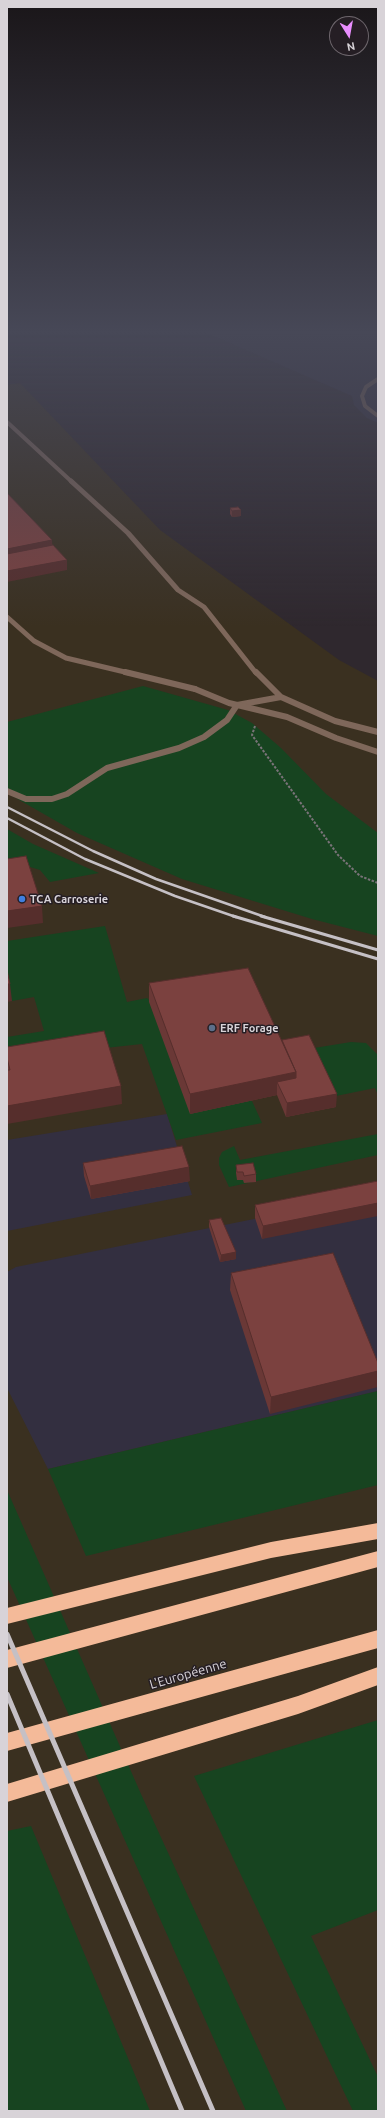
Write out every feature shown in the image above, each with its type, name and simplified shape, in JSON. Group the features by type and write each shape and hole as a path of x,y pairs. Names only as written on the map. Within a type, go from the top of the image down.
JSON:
{"highway":[{"path":"7,1616 271,1550 378,1531"},
{"path":"7,1659 378,1559"},
{"name":"L'Européenne","path":"7,1742 378,1639"},
{"path":"7,1793 327,1695 378,1676"}],"street":[{"path":"14,429 128,533 162,574 178,590 204,607 247,663 270,688 281,697 335,721 378,732"},
{"path":"7,617 34,641 66,658 195,689 240,706 287,717 336,738 378,752"},
{"path":"7,791 26,799 39,801 52,800 67,794 107,768 179,748 204,737 227,720 240,706 281,697"}],"path":[{"path":"240,706 256,724 252,735 338,855 360,876 378,883"}],"shaded area":[{"path":"7,429 64,429 160,530 339,660 378,681 378,2111 7,2111"},
{"path":"167,1114 192,1195 7,1231 7,1140"},
{"path":"378,1194 378,1391 48,1469 7,1388 7,1272 16,1267"}],"green space":[{"path":"143,686 228,710 252,723 281,748 326,794 378,833 378,936 312,919 182,879 77,833 7,793 7,722"},
{"path":"7,829 33,844 99,873 50,882 40,870 17,863 7,864"},
{"path":"105,926 127,1002 147,998 252,1101 262,1123 176,1140 142,1044 105,1048 7,1065 7,1037 44,1031 34,997 12,1001 7,979 7,941"},
{"path":"351,1042 366,1043 378,1055 378,1095 375,1088 331,1097 308,1049"},
{"path":"378,1134 378,1155 229,1187 219,1165 219,1158 222,1152 234,1146 240,1160"},
{"path":"378,1391 378,1485 86,1556 48,1469"},
{"path":"7,1490 141,1794 287,2111 246,2111 7,1577"},
{"path":"378,1720 378,1910 311,1936 378,2077 378,2111 353,2111 194,1776"},
{"path":"31,1826 150,2111 7,2111 7,1831"}],"building":[{"path":"7,493 52,540 7,549"},
{"path":"238,507 241,510 232,511 230,508"},
{"path":"53,545 67,560 7,571 7,554"},
{"name":"TCA Carroserie","path":"26,856 42,906 7,911 7,859"},
{"name":"ERF Forage","path":"248,968 296,1072 190,1094 149,983"},
{"path":"7,970 10,984 7,984"},
{"path":"104,1031 121,1086 7,1106 7,1070 10,1070 7,1058 7,1047"},
{"path":"309,1035 337,1094 287,1103 277,1082 296,1078 296,1072 282,1040"},
{"path":"182,1146 189,1167 90,1186 83,1163"},
{"path":"253,1163 256,1174 244,1176 243,1172 237,1172 236,1165"},
{"path":"378,1181 378,1203 263,1226 255,1205"},
{"path":"221,1218 236,1252 221,1255 209,1220"},
{"path":"333,1253 378,1363 378,1371 271,1397 231,1273"}],"railway":[{"path":"7,807 93,851 156,879 265,917"},
{"path":"7,818 85,859 175,896 234,916"},
{"path":"234,916 378,959"},
{"path":"261,916 378,950"},
{"path":"7,1634 213,2111"},
{"path":"7,1694 182,2111"}],"place":[{"name":"TCA Carroserie","path":"22,899"},
{"name":"ERF Forage","path":"212,1028"}]}
